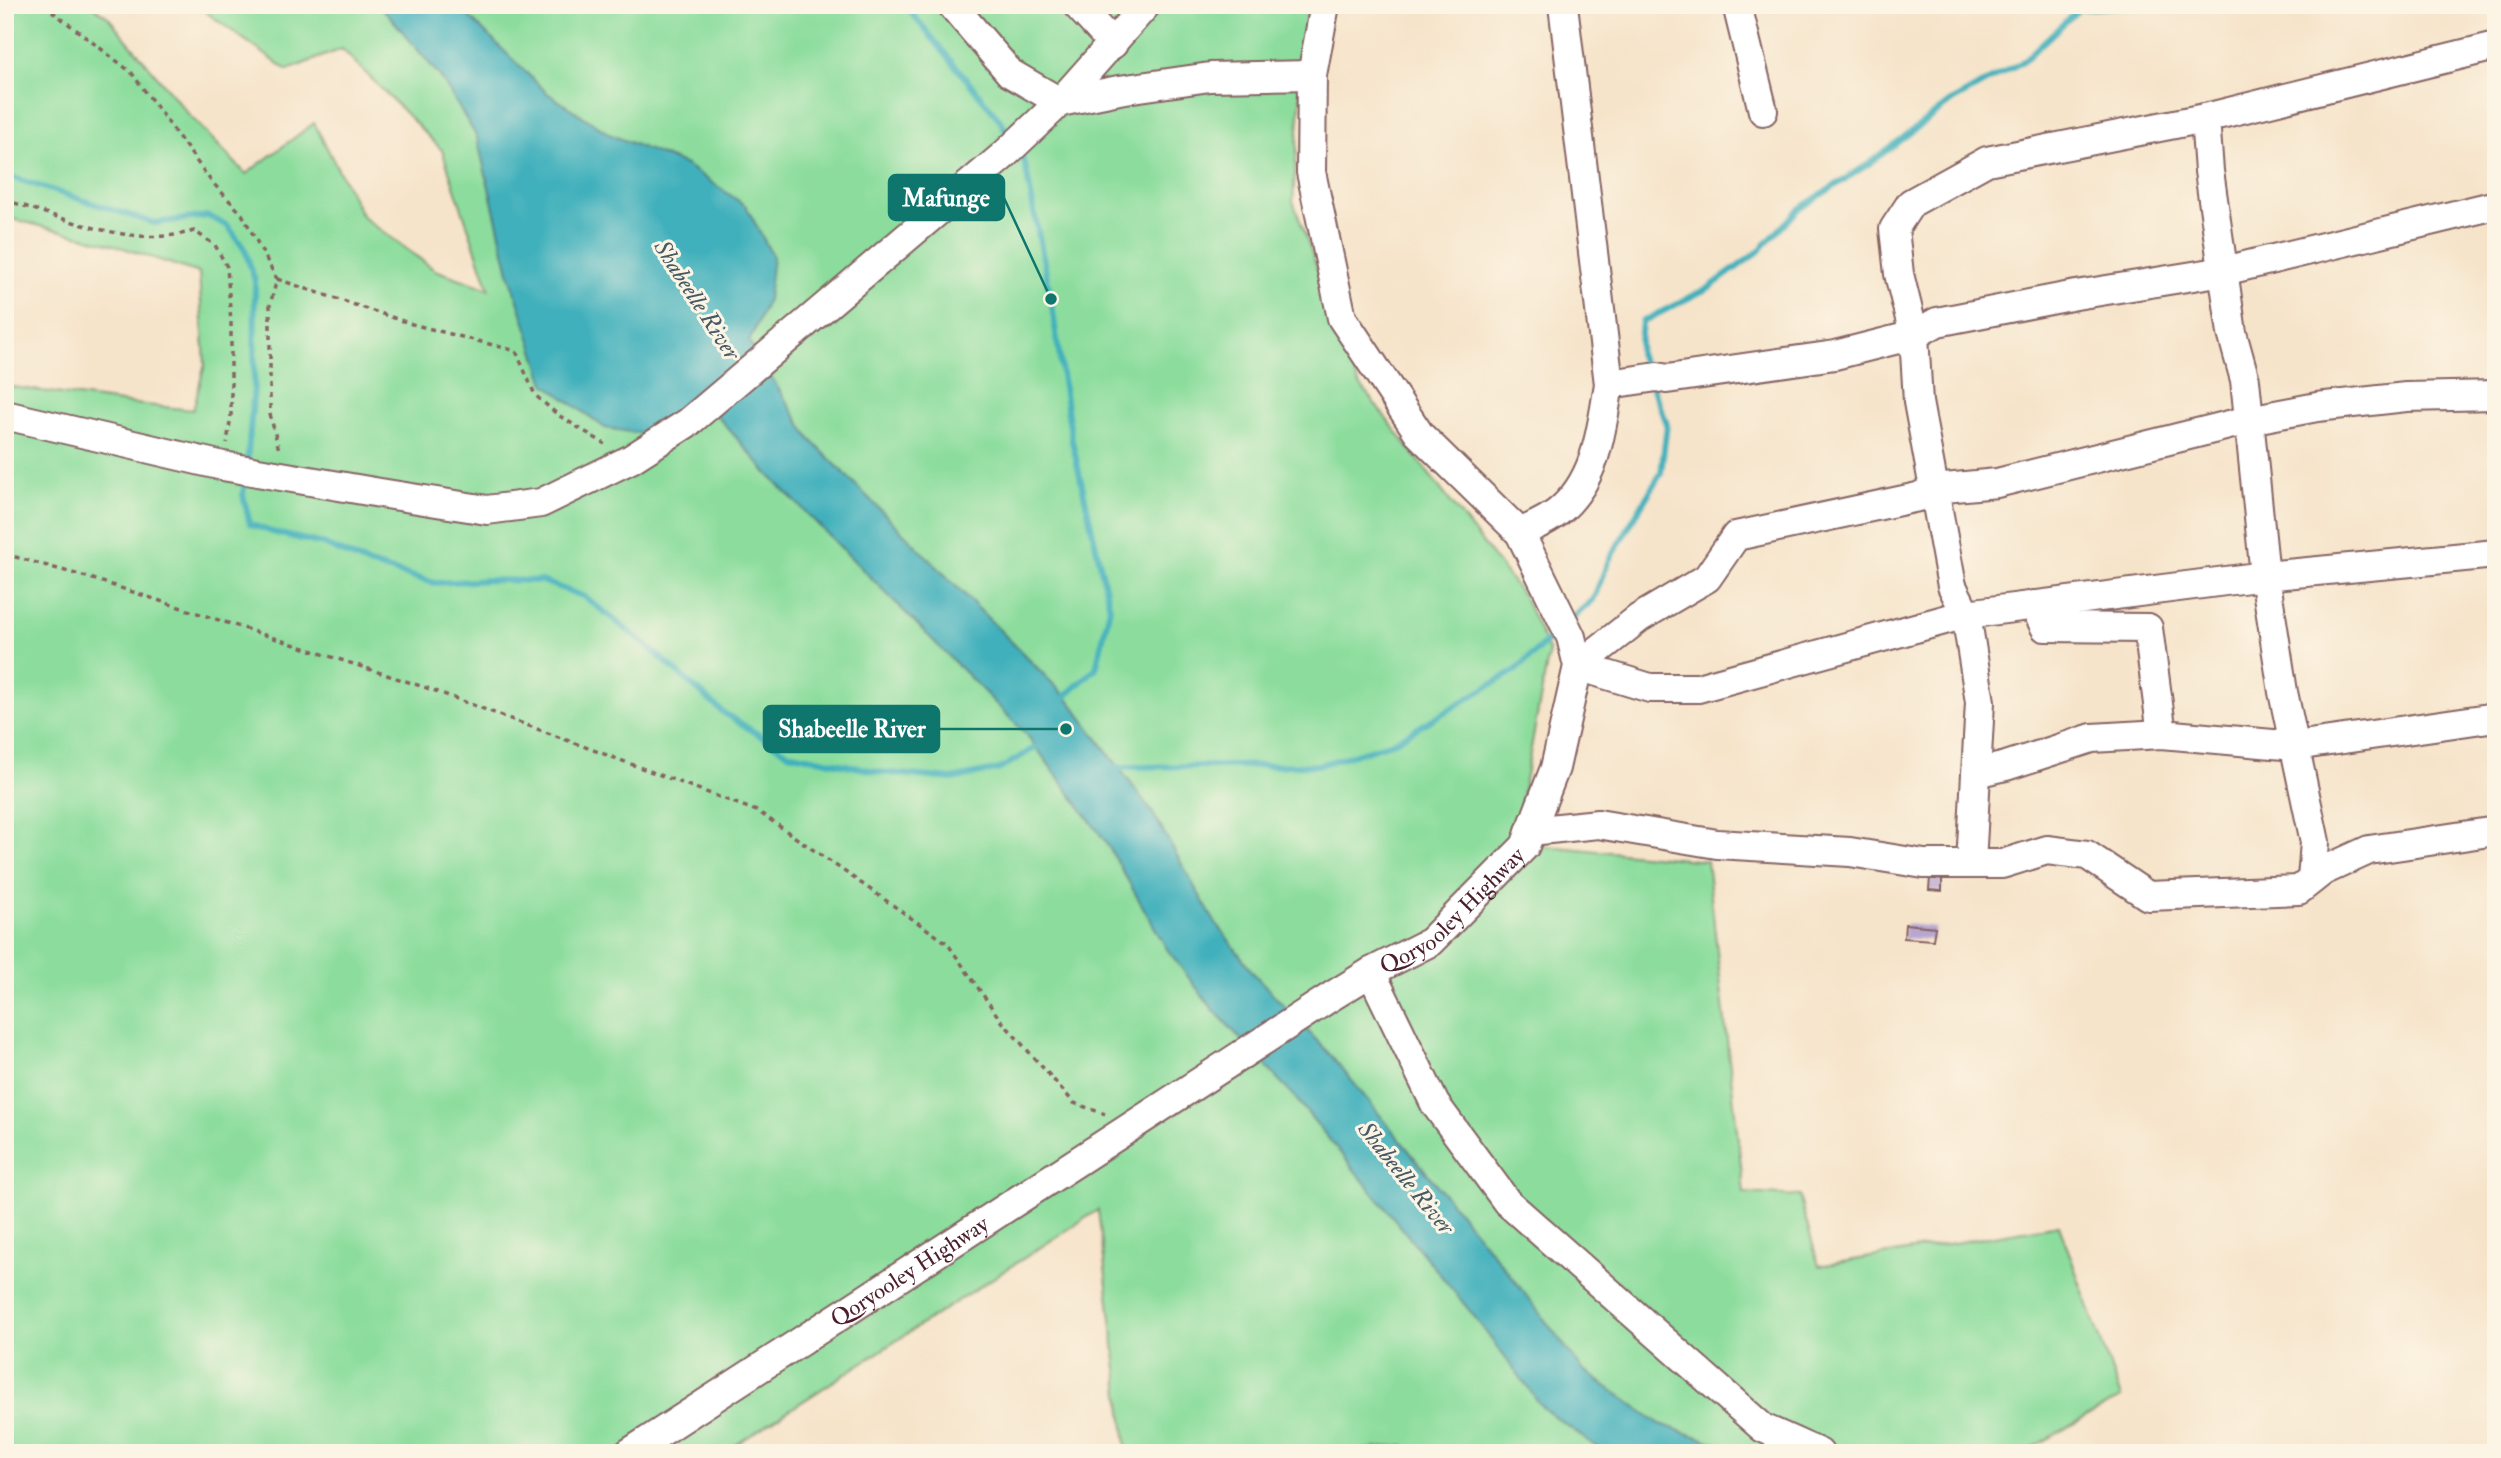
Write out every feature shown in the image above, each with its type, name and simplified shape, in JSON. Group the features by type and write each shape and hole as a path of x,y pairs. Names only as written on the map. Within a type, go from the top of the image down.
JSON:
{"street":[{"path":"952,5 1010,74 1060,102 1119,90 1210,77 1312,75"},
{"path":"1077,5 1113,44"},
{"path":"5,415 228,467 487,510 541,503 631,459 689,422 1004,155 1060,102 1146,5"},
{"name":"Qoryooley Highway","path":"629,1453 1332,996 1371,972 1430,942 1525,846 1555,768 1578,666 1571,637 1520,533 1420,435 1342,318 1311,172 1312,75 1325,5"},
{"path":"1520,533 1558,512 1588,477 1600,443 1633,381 1563,5"},
{"path":"1737,5 1763,111"},
{"path":"1971,864 1980,702 1966,614 1952,586 1918,402 1914,335 1899,274 1894,229 1911,203 1987,161 2205,118 2496,46"},
{"path":"2205,118 2232,333 2245,380 2265,576 2283,692 2315,842 2312,879"},
{"path":"1633,381 1667,379 1835,355 1914,335 1937,322 2076,295 2224,271 2496,205"},
{"path":"1578,666 1639,618 1707,578 1736,536 1918,497 1934,489 1997,483 2249,420 2317,407 2406,397 2496,395"},
{"path":"1578,666 1650,688 1698,688 1966,614 2265,576 2496,554"},
{"path":"2034,605 2045,626 2148,628 2162,734"},
{"path":"1977,773 2092,738 2162,734 2295,746 2496,717"},
{"path":"1530,831 1598,824 1717,844 1850,852 1924,864 2002,864 2047,850 2087,855 2148,896 2299,890 2323,871 2369,850 2496,831"},
{"path":"1371,972 1435,1104 1507,1202 1763,1428 1819,1453"}],"path":[{"path":"44,5 131,72 211,181 242,214 277,279 412,324 516,351 535,395 558,415 631,459"},
{"path":"5,200 145,238 175,237 194,231 215,245 227,268 232,323 228,467"},
{"path":"277,279 270,305 270,414 279,475"},
{"path":"5,554 90,578 433,690 759,812 947,943 999,1018 1074,1103 1133,1125"}],"green space":[{"path":"5,5 91,5 108,17 190,116 246,174 314,123 363,217 435,270 489,289 442,150 342,49 287,70 196,5 378,5 388,14 440,76 477,137 510,276 671,419 699,394 767,473 1027,735 1106,842 1167,949 1213,1009 1293,1095 1470,1311 1544,1409 1605,1453 1412,1453 1404,1445 1334,1453 1127,1453 1098,1210 723,1453 5,1453 5,386 193,410 205,364 199,273 108,243 5,217"},
{"path":"457,5 1307,5 1293,201 1358,382 1524,597 1549,652 1517,823 1545,846 1707,861 1744,1193 1799,1196 1819,1266 2059,1225 2121,1397 2022,1453 1745,1453 1660,1424 1583,1370 1512,1277 1334,1059 1254,974 1213,919 1152,812 1068,699 810,439 749,342 768,299 686,165 611,135 547,93"}],"water":[{"path":"378,5 457,5 547,93 611,135 686,165 746,206 773,257 768,299 749,342 810,439 1068,699 1152,812 1213,919 1254,974 1334,1059 1512,1277 1583,1370 1660,1424 1745,1453 1605,1453 1544,1409 1470,1311 1293,1095 1213,1009 1167,949 1106,842 1027,735 767,473 699,395 671,419 643,434 605,428 545,384 510,276 477,137 440,76"}],"building":[{"path":"1930,878 1942,878 1942,891 1929,890"},
{"path":"1905,924 1935,927 1933,940 1904,938"}],"waterway":[{"path":"905,5 1000,120 1010,138"},
{"path":"1646,371 1639,353 1642,322 1710,287 1758,252 1799,209 1867,165 1952,101 2022,62 2079,9 2126,6 2175,8 2179,5"},
{"path":"1018,150 1025,164 1051,299 1072,441 1110,608 1096,668 1061,700"},
{"path":"5,175 154,223 208,216 228,226 245,250 255,281 254,386 247,464"},
{"path":"1571,619 1593,600 1609,560 1661,473 1667,424 1651,384"},
{"path":"245,479 243,495 250,524 272,532 323,544 369,564 435,583 542,581 585,597 645,644 724,713 788,753 880,772 952,779 1000,769 1041,744"},
{"path":"1114,767 1319,765 1392,743 1516,670 1560,629"}],"place":[{"name":"Mafunge","path":"1051,299"},
{"name":"Shabeelle River","path":"1066,729"}]}
